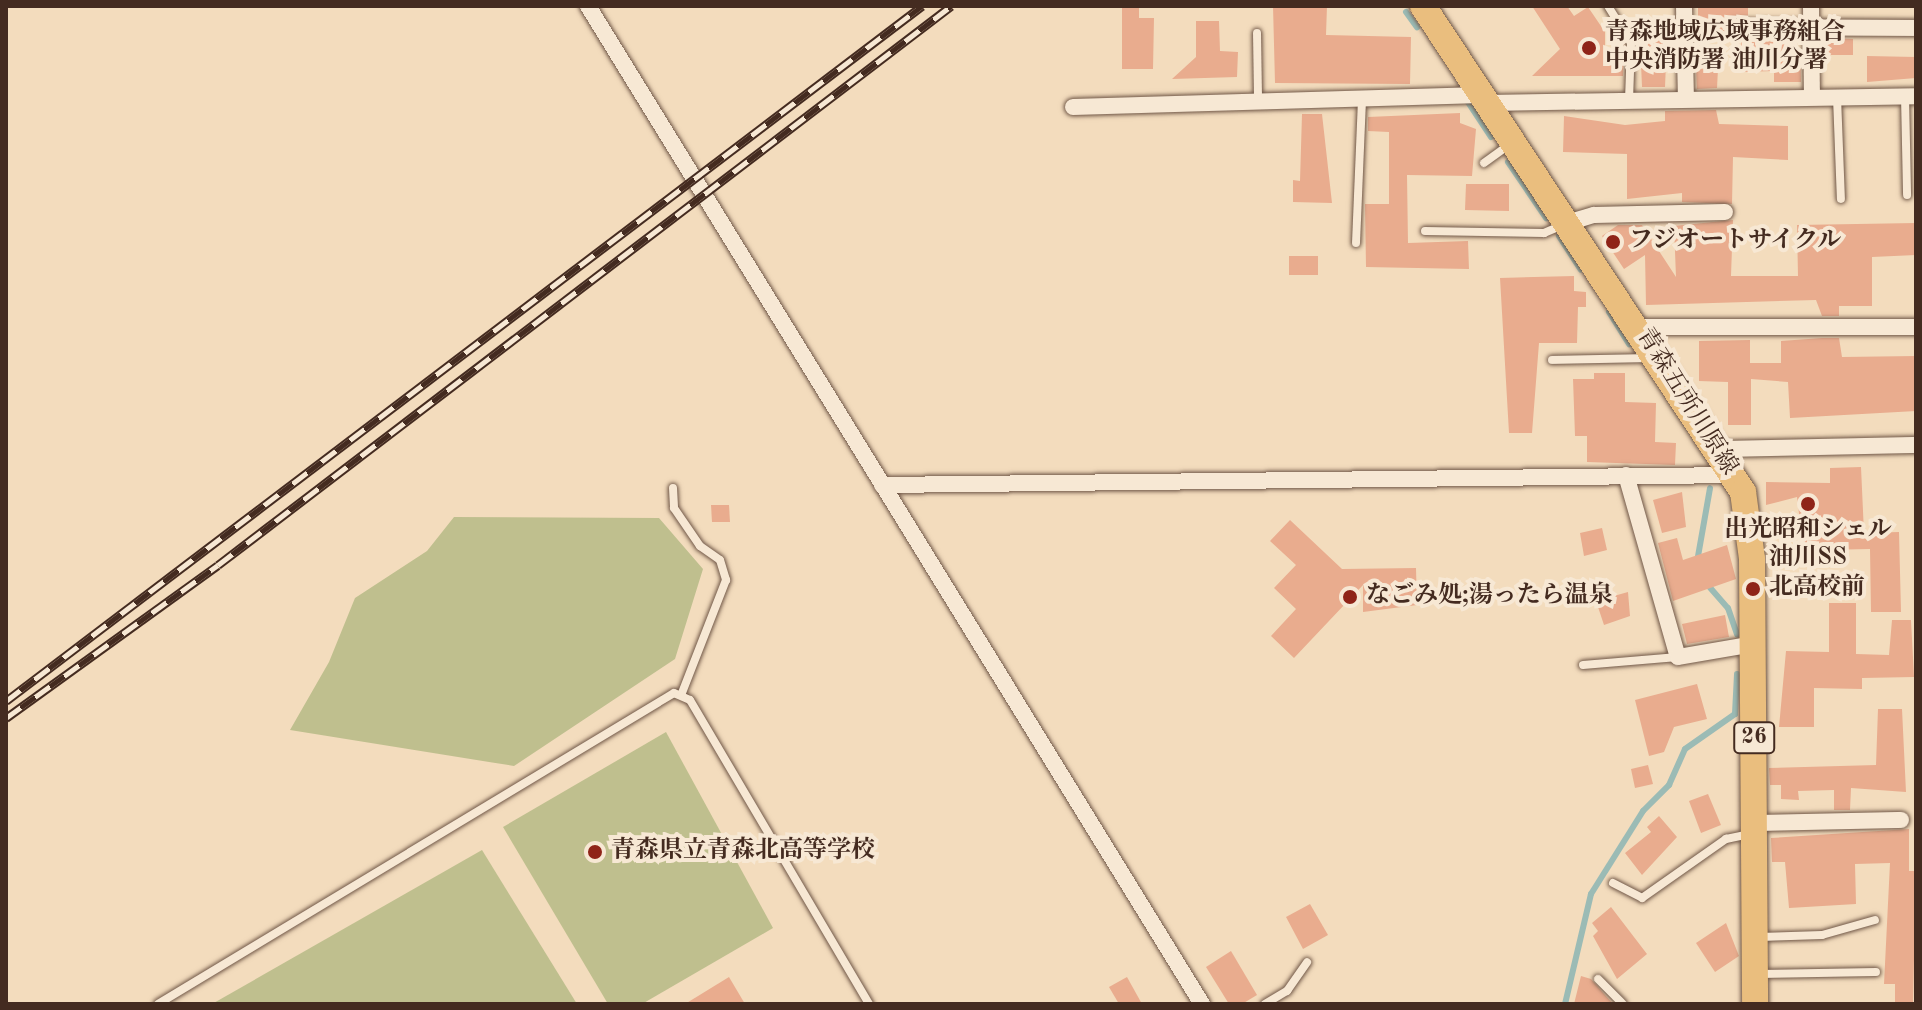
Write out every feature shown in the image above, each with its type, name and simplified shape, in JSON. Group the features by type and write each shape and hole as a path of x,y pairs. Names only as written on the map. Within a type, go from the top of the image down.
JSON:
{"main road":[{"name":"青森五所川原線","path":"1423,6 1720,449 1749,519 1754,644 1755,1004"}],"street":[{"path":"588,6 1202,1004"},
{"path":"1684,6 1686,98"},
{"path":"1811,6 1812,97"},
{"path":"1736,27 1916,28"},
{"path":"1073,107 1362,97 1629,99 1910,96"},
{"path":"1567,223 1594,215 1725,212"},
{"path":"1639,327 1916,327"},
{"path":"1720,449 1916,445"},
{"path":"1626,475 1678,657 1754,644"},
{"path":"882,485 1733,475"},
{"path":"1754,828 1901,820"}],"lane":[{"path":"1608,6 1631,43 1629,99"},
{"path":"1257,33 1258,100"},
{"path":"1907,195 1910,96"},
{"path":"1356,243 1362,97"},
{"path":"1837,97 1841,199"},
{"path":"1484,163 1513,143"},
{"path":"1425,231 1544,233 1567,223"},
{"path":"1552,360 1659,358"},
{"path":"158,1004 682,693 726,580 720,560 700,546 674,508 673,488"},
{"path":"1583,665 1678,657"},
{"path":"682,693 869,1004"},
{"path":"1613,883 1642,898 1726,839 1754,828"},
{"path":"1755,937 1822,935 1875,920"},
{"path":"1265,1004 1287,991 1307,962"},
{"path":"1755,974 1876,972"},
{"path":"1598,979 1623,1004"}],"green space":[{"path":"454,517 659,518 703,569 675,659 514,766 290,730 329,662 355,598 427,551"},
{"path":"666,732 773,928 642,1004 608,1004 503,827"},
{"path":"482,850 577,1004 212,1004"}],"building":[{"path":"1122,6 1139,6 1139,18 1154,18 1153,69 1122,69"},
{"path":"1273,6 1327,6 1326,35 1411,37 1410,84 1275,83"},
{"path":"1532,6 1567,6 1574,16 1588,7 1605,32 1605,49 1624,50 1623,76 1532,76 1560,49"},
{"path":"1698,6 1748,6 1748,16 1727,21 1730,36 1698,35"},
{"path":"1196,21 1219,21 1220,51 1238,52 1237,77 1172,79 1196,57"},
{"path":"1827,38 1853,39 1853,55 1827,55"},
{"path":"1640,39 1667,39 1665,87 1642,87"},
{"path":"1788,41 1788,48 1800,48 1801,82 1774,82 1774,71 1742,72 1741,42"},
{"path":"1867,56 1916,57 1916,78 1867,82"},
{"path":"1696,68 1718,69 1717,88 1697,89"},
{"path":"1716,110 1719,124 1788,126 1788,160 1733,157 1732,204 1682,202 1682,193 1627,199 1627,154 1563,152 1564,116 1625,125 1665,121 1665,111"},
{"path":"1460,113 1460,123 1476,129 1472,176 1407,175 1408,243 1468,241 1469,269 1366,267 1365,204 1389,204 1389,132 1368,131 1368,117"},
{"path":"1302,114 1322,114 1332,203 1293,202 1293,180 1300,181"},
{"path":"1466,184 1509,184 1509,211 1465,210"},
{"path":"1733,220 1731,276 1798,276 1797,225 1916,223 1916,255 1872,257 1872,306 1839,306 1839,316 1822,316 1816,300 1646,305 1645,255 1624,269 1602,236 1618,225 1642,225 1676,277 1674,226"},
{"path":"1289,256 1318,256 1318,275 1289,275"},
{"path":"1574,276 1574,291 1586,292 1586,307 1578,307 1577,343 1539,343 1532,433 1509,433 1500,278"},
{"path":"1839,338 1842,357 1916,356 1916,411 1790,418 1788,382 1751,379 1751,425 1728,425 1728,382 1699,381 1699,341 1750,340 1750,363 1781,363 1781,341"},
{"path":"1594,373 1625,373 1625,402 1656,403 1655,442 1676,443 1675,465 1587,462 1587,436 1575,436 1573,379 1594,379"},
{"path":"1861,467 1864,533 1899,532 1901,612 1871,612 1870,549 1824,550 1824,563 1805,563 1797,497 1766,505 1766,482 1830,483 1830,468"},
{"path":"1682,492 1686,527 1662,533 1653,500"},
{"path":"711,505 729,505 730,522 712,522"},
{"name":"なごみ処;湯ったら温泉","path":"1290,520 1342,569 1416,568 1417,605 1363,612 1363,585 1294,658 1271,636 1296,609 1274,588 1296,565 1270,541"},
{"path":"1602,528 1607,550 1584,556 1580,533"},
{"path":"1677,538 1683,560 1727,545 1736,579 1673,601 1658,543"},
{"path":"1628,592 1630,616 1604,625 1596,601"},
{"path":"1829,603 1856,603 1856,654 1889,655 1892,620 1911,620 1914,677 1862,678 1862,689 1814,688 1814,727 1779,727 1786,651 1829,652"},
{"path":"1725,615 1729,637 1687,644 1682,624"},
{"path":"1697,684 1707,719 1674,727 1664,752 1649,756 1635,700"},
{"path":"1878,709 1902,709 1906,792 1851,788 1850,810 1834,810 1834,790 1798,791 1799,800 1781,799 1781,785 1770,785 1769,768 1876,765"},
{"path":"1648,765 1653,784 1635,788 1631,769"},
{"path":"1708,794 1721,825 1701,833 1689,801"},
{"path":"1659,816 1677,837 1642,875 1625,853 1651,832 1647,827"},
{"path":"1909,829 1909,871 1916,871 1913,1004 1895,1004 1895,984 1884,984 1890,863 1855,864 1856,904 1789,908 1785,862 1772,862 1771,838"},
{"path":"1310,904 1328,935 1303,949 1286,917"},
{"path":"1611,907 1647,954 1617,979 1593,936 1598,931 1592,923"},
{"path":"1726,923 1739,956 1715,972 1696,943"},
{"path":"1231,951 1257,995 1242,1004 1229,1004 1206,967"},
{"path":"1581,976 1591,979 1613,1004 1574,1004"},
{"path":"729,977 745,1004 685,1004"},
{"path":"1127,977 1142,1004 1119,1004 1109,987"}],"waterway":[{"path":"1406,12 1417,27"},
{"path":"1468,102 1491,137"},
{"path":"1508,162 1546,218"},
{"path":"1559,236 1581,270"},
{"path":"1609,312 1629,344"},
{"path":"1697,562 1710,488"},
{"path":"1706,583 1728,608 1737,634"},
{"path":"1565,1004 1591,894 1643,811 1669,785 1685,749 1735,714 1737,674"}],"railway":[{"path":"6,701 922,6"},
{"path":"6,718 218,565 951,6"}],"place":[{"name":"青森地域広域事務組合 中央消防署 油川分署","path":"1589,48"},
{"name":"フジオートサイクル","path":"1613,242"},
{"name":"出光昭和シェル 油川SS","path":"1808,504"},
{"name":"北高校前","path":"1753,589"},
{"name":"なごみ処;湯ったら温泉","path":"1350,597"},
{"name":"青森県立青森北高等学校","path":"595,852"}]}
